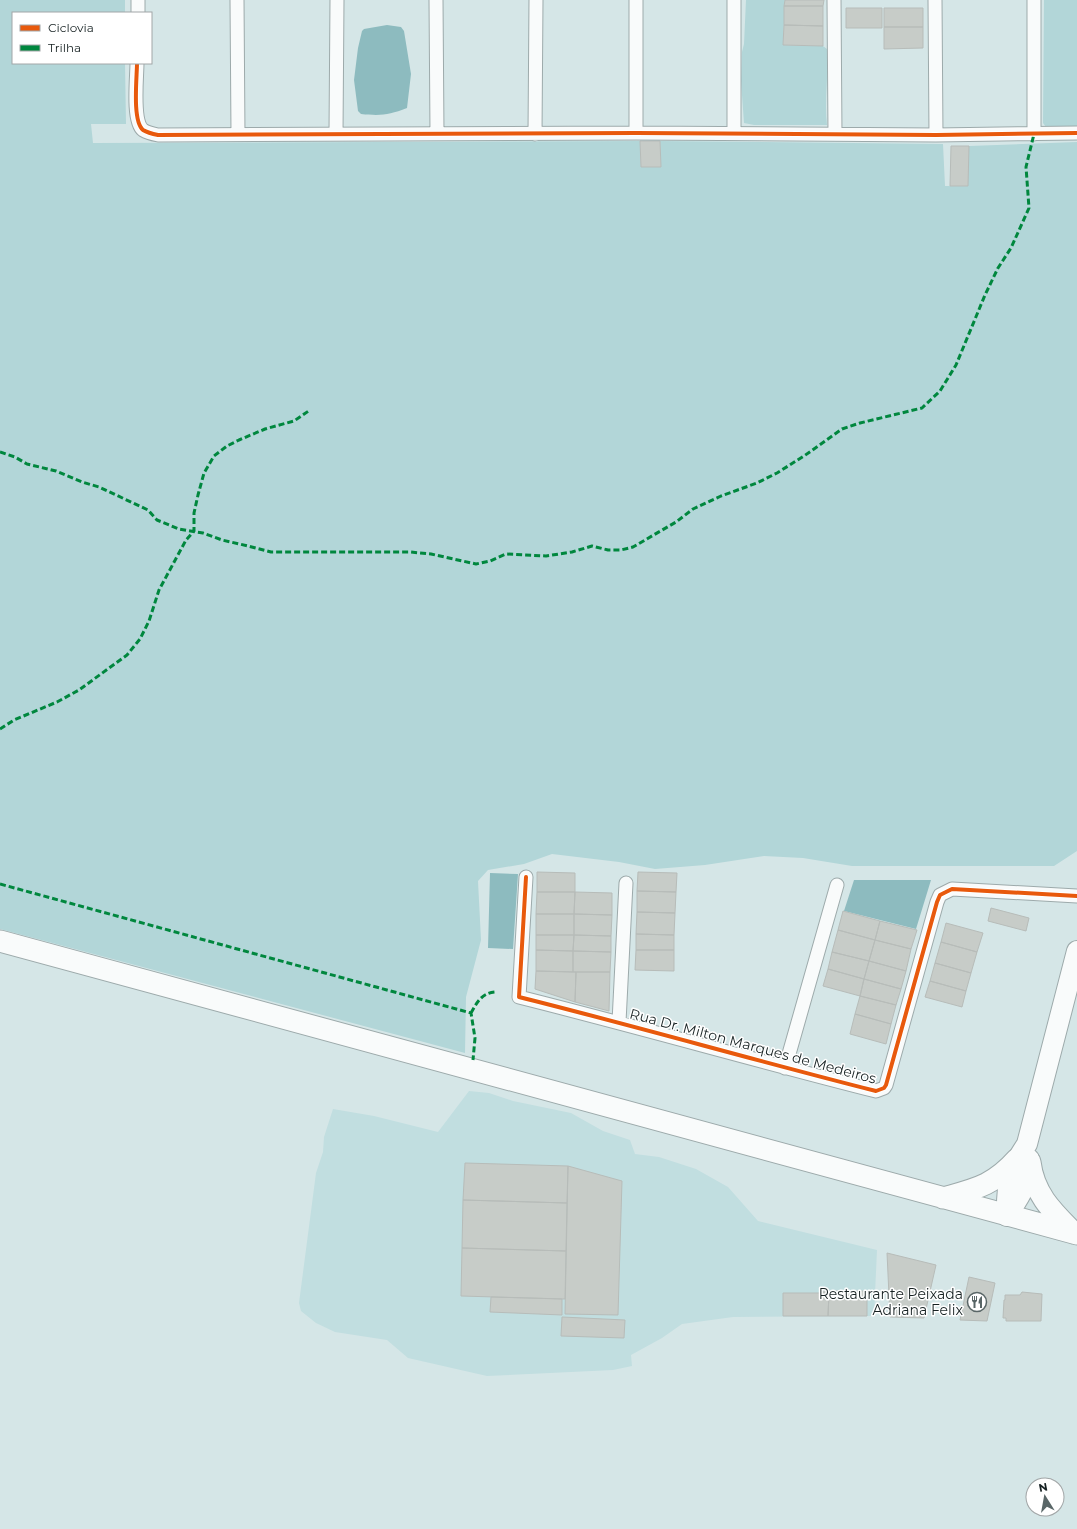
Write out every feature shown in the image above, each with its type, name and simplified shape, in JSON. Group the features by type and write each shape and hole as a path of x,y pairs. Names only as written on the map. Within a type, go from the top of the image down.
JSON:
{"highway":[{"path":"0,941 1075,1234"},
{"path":"942,1198 968,1191 996,1180 1024,1155 1041,1195 1052,1210 1075,1234"}],"main road":[{"path":"1007,1216 1019,1198 1024,1187 1024,1155 1077,954"}],"street":[{"path":"138,0 138,12"},
{"path":"237,0 238,134"},
{"path":"336,133 337,0"},
{"path":"436,0 437,133"},
{"path":"535,134 536,0"},
{"path":"636,0 636,133"},
{"path":"734,0 734,133"},
{"path":"834,0 835,134"},
{"path":"935,0 936,135"},
{"path":"1034,0 1034,134"},
{"path":"137,64 138,122 142,130 158,135 336,133 734,133 936,135 1077,133"},
{"name":"Rua Dr. Milton Marques de Medeiros","path":"526,877 519,996 876,1091 884,1088 886,1085 940,895 952,889 1077,896"},
{"path":"619,1022 626,883"},
{"path":"785,1068 838,885"}],"shaded area":[{"path":"0,0 125,0 125,12 12,12 12,64 125,64 126,124 91,124 93,143 640,141 641,167 661,166 660,141 943,144 945,186 967,186 969,146 1077,142 1077,851 1054,866 852,866 803,858 764,856 705,865 655,869 619,862 552,854 524,864 488,870 478,881 481,940 466,997 465,1053 0,929"},
{"path":"746,0 785,0 783,45 823,46 827,49 827,125 754,125 744,123 741,81"},
{"path":"1044,0 1077,0 1077,126 1046,127 1043,123"},
{"path":"387,25 401,27 404,31 411,74 407,108 385,114 361,114 358,111 354,80 358,48 362,31 364,29"},
{"path":"490,873 518,874 513,949 488,948"},
{"path":"854,880 931,880 916,929 844,911"},
{"path":"469,1091 489,1093 513,1101 571,1113 603,1131 630,1140 635,1154 659,1157 696,1169 728,1187 758,1221 877,1250 874,1316 733,1317 682,1324 662,1338 631,1355 632,1366 613,1370 487,1376 408,1358 387,1340 335,1332 316,1323 301,1311 299,1303 316,1173 323,1152 324,1137 333,1109 374,1116 438,1132"}],"building":[{"path":"785,0 824,0 823,6 784,6"},
{"path":"784,6 823,6 823,26 784,25"},
{"path":"846,8 882,8 882,28 846,28"},
{"path":"884,8 923,8 923,27 884,27"},
{"path":"784,25 823,26 823,46 783,45"},
{"path":"884,27 923,27 923,48 884,49"},
{"path":"640,141 660,141 661,167 641,167"},
{"path":"951,146 969,146 968,186 950,186"},
{"path":"537,872 575,873 575,892 537,892"},
{"path":"638,872 677,873 676,892 637,891"},
{"path":"637,891 676,892 675,913 637,912"},
{"path":"537,892 575,892 574,914 536,914"},
{"path":"575,892 612,893 612,915 574,914"},
{"path":"991,908 1029,918 1026,931 988,921"},
{"path":"843,911 880,921 875,940 838,930"},
{"path":"637,912 675,913 674,935 636,934"},
{"path":"536,914 574,914 574,935 536,935"},
{"path":"574,914 612,915 611,936 574,935"},
{"path":"880,921 917,930 911,949 875,940"},
{"path":"946,923 983,933 977,952 941,942"},
{"path":"838,930 875,940 869,961 832,952"},
{"path":"636,934 674,935 674,950 636,950"},
{"path":"536,935 574,935 573,951 536,950"},
{"path":"574,935 611,936 611,952 573,951"},
{"path":"875,940 911,949 906,971 869,961"},
{"path":"941,942 977,952 971,973 935,963"},
{"path":"536,950 573,951 573,972 536,971"},
{"path":"636,950 674,950 674,971 635,970"},
{"path":"573,951 611,952 610,972 573,972"},
{"path":"832,952 869,961 864,979 828,969"},
{"path":"869,961 906,971 901,989 864,979"},
{"path":"935,963 971,973 966,991 930,981"},
{"path":"828,969 864,979 860,996 823,986"},
{"path":"536,971 576,972 575,1002 535,989"},
{"path":"576,972 610,972 609,1011 575,1002"},
{"path":"864,979 901,989 896,1005 860,996"},
{"path":"930,981 966,991 962,1007 925,997"},
{"path":"860,996 896,1005 891,1024 855,1014"},
{"path":"855,1014 891,1024 886,1044 850,1034"},
{"path":"465,1163 568,1166 567,1203 463,1200"},
{"path":"568,1166 622,1181 618,1315 565,1314"},
{"path":"463,1200 567,1203 566,1251 462,1248"},
{"path":"462,1248 566,1251 565,1299 461,1296"},
{"path":"887,1253 936,1265 924,1318 890,1317"},
{"name":"Restaurante Peixada Adriana Felix","path":"969,1277 995,1283 987,1321 960,1320"},
{"path":"822,1291 867,1291 867,1316 828,1316 829,1293 822,1293"},
{"path":"1022,1292 1042,1294 1041,1321 1006,1321 1006,1318 1003,1318 1005,1295 1020,1295"},
{"path":"783,1293 829,1293 828,1316 783,1316"},
{"path":"491,1297 562,1299 562,1315 490,1312"},
{"path":"562,1317 625,1320 624,1338 561,1336"}],"marked path":[{"path":"0,452 15,457 27,464 56,471 82,482 99,487 148,510 157,520 179,529 203,533 222,540 271,552 410,552 431,554 476,564 490,561 506,554 546,556 572,552 592,546 608,550 621,550 633,547 676,522 693,509 721,496 757,483 777,473 842,429 860,423 922,408 940,391 956,365 985,295 998,268 1011,248 1029,208 1026,167 1034,134"},
{"path":"0,729 14,720 57,702 79,690 127,655 140,639 149,621 159,590 186,540 194,531 194,513 198,495 204,473 214,456 227,446 239,440 265,429 294,421 310,410"},
{"path":"0,884 471,1013 475,1038 473,1060"},
{"path":"471,1013 483,996 495,992"}],"cycle path":[{"path":"137,64 137,118 143,130 158,135 636,133 936,135 1077,133"},
{"path":"526,877 519,997 876,1091 884,1088 886,1085 940,895 952,889 1077,896"}],"place":[{"name":"Restaurante Peixada Adriana Felix","path":"977,1302"}]}
